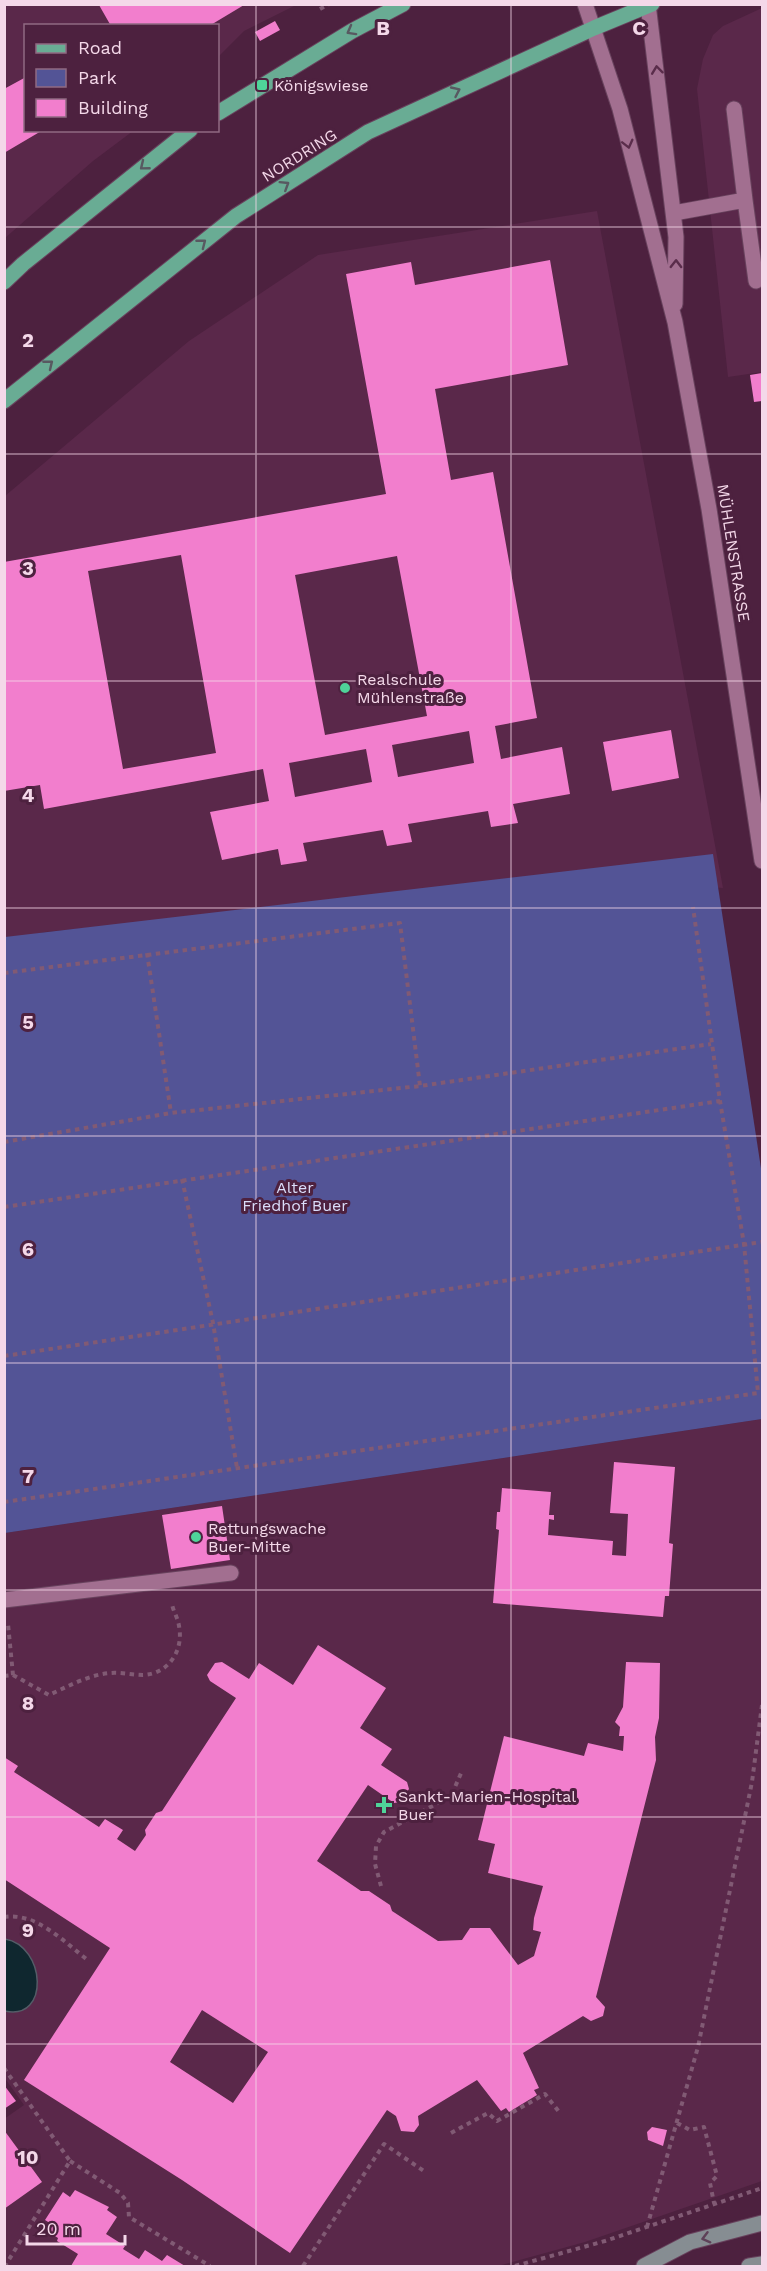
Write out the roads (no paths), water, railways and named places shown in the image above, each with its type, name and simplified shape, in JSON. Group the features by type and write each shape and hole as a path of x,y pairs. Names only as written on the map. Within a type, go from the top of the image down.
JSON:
{"main road":[{"path":"219,112 352,31 403,4"},
{"name":"NORDRING","path":"4,401 236,216 368,132 594,28 650,5"},
{"path":"4,282 23,264 188,132"}],"street":[{"name":"MÜHLENSTRASSE","path":"585,4 620,109 675,322 709,509 760,829 762,861"},
{"name":"MÜHLENSTRASSE","path":"650,5 676,237 675,322"},
{"path":"734,109 756,281"},
{"path":"674,213 745,200"},
{"path":"5,1600 231,1573"},
{"path":"644,2266 690,2242 762,2223"},
{"path":"748,2266 762,2264"}],"water":[{"path":"5,1939 19,1945 29,1955 35,1967 36,1994 30,2005 20,2011 5,2011"}],"place":[{"name":"Königswiese","path":"262,85"},
{"name":"Realschule Mühlenstraße","path":"345,688"},
{"name":"Rettungswache Buer-Mitte","path":"196,1537"},
{"name":"Sankt-Marien-Hospital Buer","path":"384,1805"}],"park label":[{"name":"Alter Friedhof Buer","path":"295,1196"}]}
